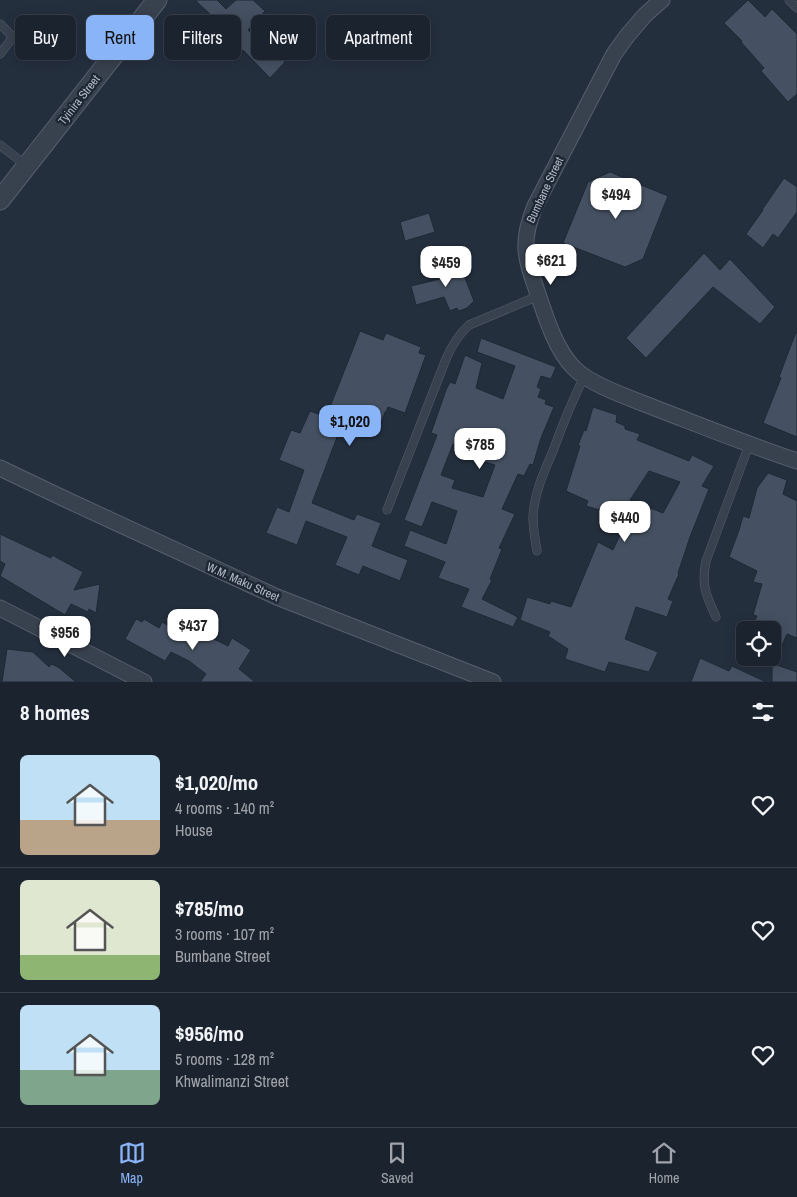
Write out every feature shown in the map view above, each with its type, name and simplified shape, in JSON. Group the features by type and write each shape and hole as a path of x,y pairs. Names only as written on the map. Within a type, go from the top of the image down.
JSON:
{"street":[{"name":"Tyinira Street","path":"0,200 157,0"},
{"name":"Bumbane Street","path":"662,0 627,36 614,54 534,206 526,234 527,263 538,296 563,354 584,377 631,398 749,445 797,461"},
{"name":"W.M. Maku Street","path":"0,468 277,597 493,682"},
{"path":"0,608 144,682"}],"lane":[{"path":"789,0 797,8"},
{"path":"0,24 11,35 10,41 0,54"},
{"path":"0,145 27,166"},
{"path":"388,510 454,341 469,325 538,296"},
{"path":"537,551 533,518 538,487 584,377"},
{"path":"716,616 707,597 703,574 706,561 749,445"}],"building":[{"path":"195,0 217,0 226,9 236,0 253,0 265,11 261,15 251,15 251,27 248,30 251,33 251,58 243,50 241,52 241,15 211,15"},
{"path":"748,0 765,17 772,9 797,34 797,94 788,102 761,71 764,68 724,23"},
{"path":"253,60 283,60 285,62 270,78"},
{"path":"610,172 668,196 643,259 625,267 563,243 588,182"},
{"path":"784,178 797,187 797,212 778,238 773,234 763,248 746,234"},
{"path":"429,213 435,232 405,241 400,222"},
{"path":"704,253 720,270 730,259 775,307 760,324 713,287 646,358 626,338"},
{"path":"458,260 474,301 467,308 459,311 457,308 450,311 444,297 416,305 411,286 440,279 437,273 441,271 440,267"},
{"path":"360,331 383,340 386,333 421,347 419,353 426,355 405,413 388,407 376,437 364,433 363,438 343,430 342,434 339,432 312,503 354,520 357,514 381,523 372,546 408,560 400,581 363,566 359,575 335,565 347,537 306,521 297,545 266,533 277,507 289,512 304,470 279,460 291,430 300,433 310,411 321,415 326,405 330,407"},
{"path":"796,332 797,437 763,423 781,378 779,377"},
{"path":"481,338 556,367 551,379 541,376 537,387 541,389 538,397 546,400 545,404 554,407 541,438 533,465 530,464 524,476 518,474 502,509 515,514 499,548 502,549 490,579 492,580 482,599 518,617 513,627 461,607 469,589 438,578 445,562 404,546 410,530 446,544 457,511 432,502 422,527 404,520 437,435 431,433 446,390 450,382 455,384 465,355 482,363 476,388 503,399 515,366 477,352","holes":["453,444 484,457 482,461 495,465 483,497 452,488 455,480 441,475"]},
{"path":"593,407 617,415 616,422 625,426 625,429 640,434 637,440 689,461 692,455 714,466 702,486 709,489 690,537 679,574 668,599 673,601 667,617 636,607 625,639 658,652 649,672 609,662 605,672 565,659 568,649 548,636 550,632 520,620 527,597 550,604 551,601 571,607 598,542 613,550 627,520 621,519 623,517 586,506 588,501 566,491 580,446 578,445 584,430 586,431","holes":["649,471 680,482 663,513 630,500"]},
{"path":"768,473 787,480 783,494 797,501 797,638 787,634 781,648 781,621 754,621 757,616 753,615 762,584 753,582 757,571 729,557 743,516 749,518 757,488"},
{"path":"0,534 51,558 52,555 83,572 74,590 100,584 96,613 89,609 88,612 71,604 65,615 0,576 5,564 0,561"},
{"path":"136,619 142,622 144,619 159,628 162,622 187,635 190,630 196,634 197,631 228,646 232,638 251,650 239,669 255,682 200,682 206,674 189,661 171,652 165,661 125,639"},
{"path":"7,649 33,652 49,667 51,664 58,667 76,682 2,682"},
{"path":"700,658 729,671 732,666 766,682 691,682"},
{"path":"772,666 780,666 797,672 797,682 772,682"}]}
